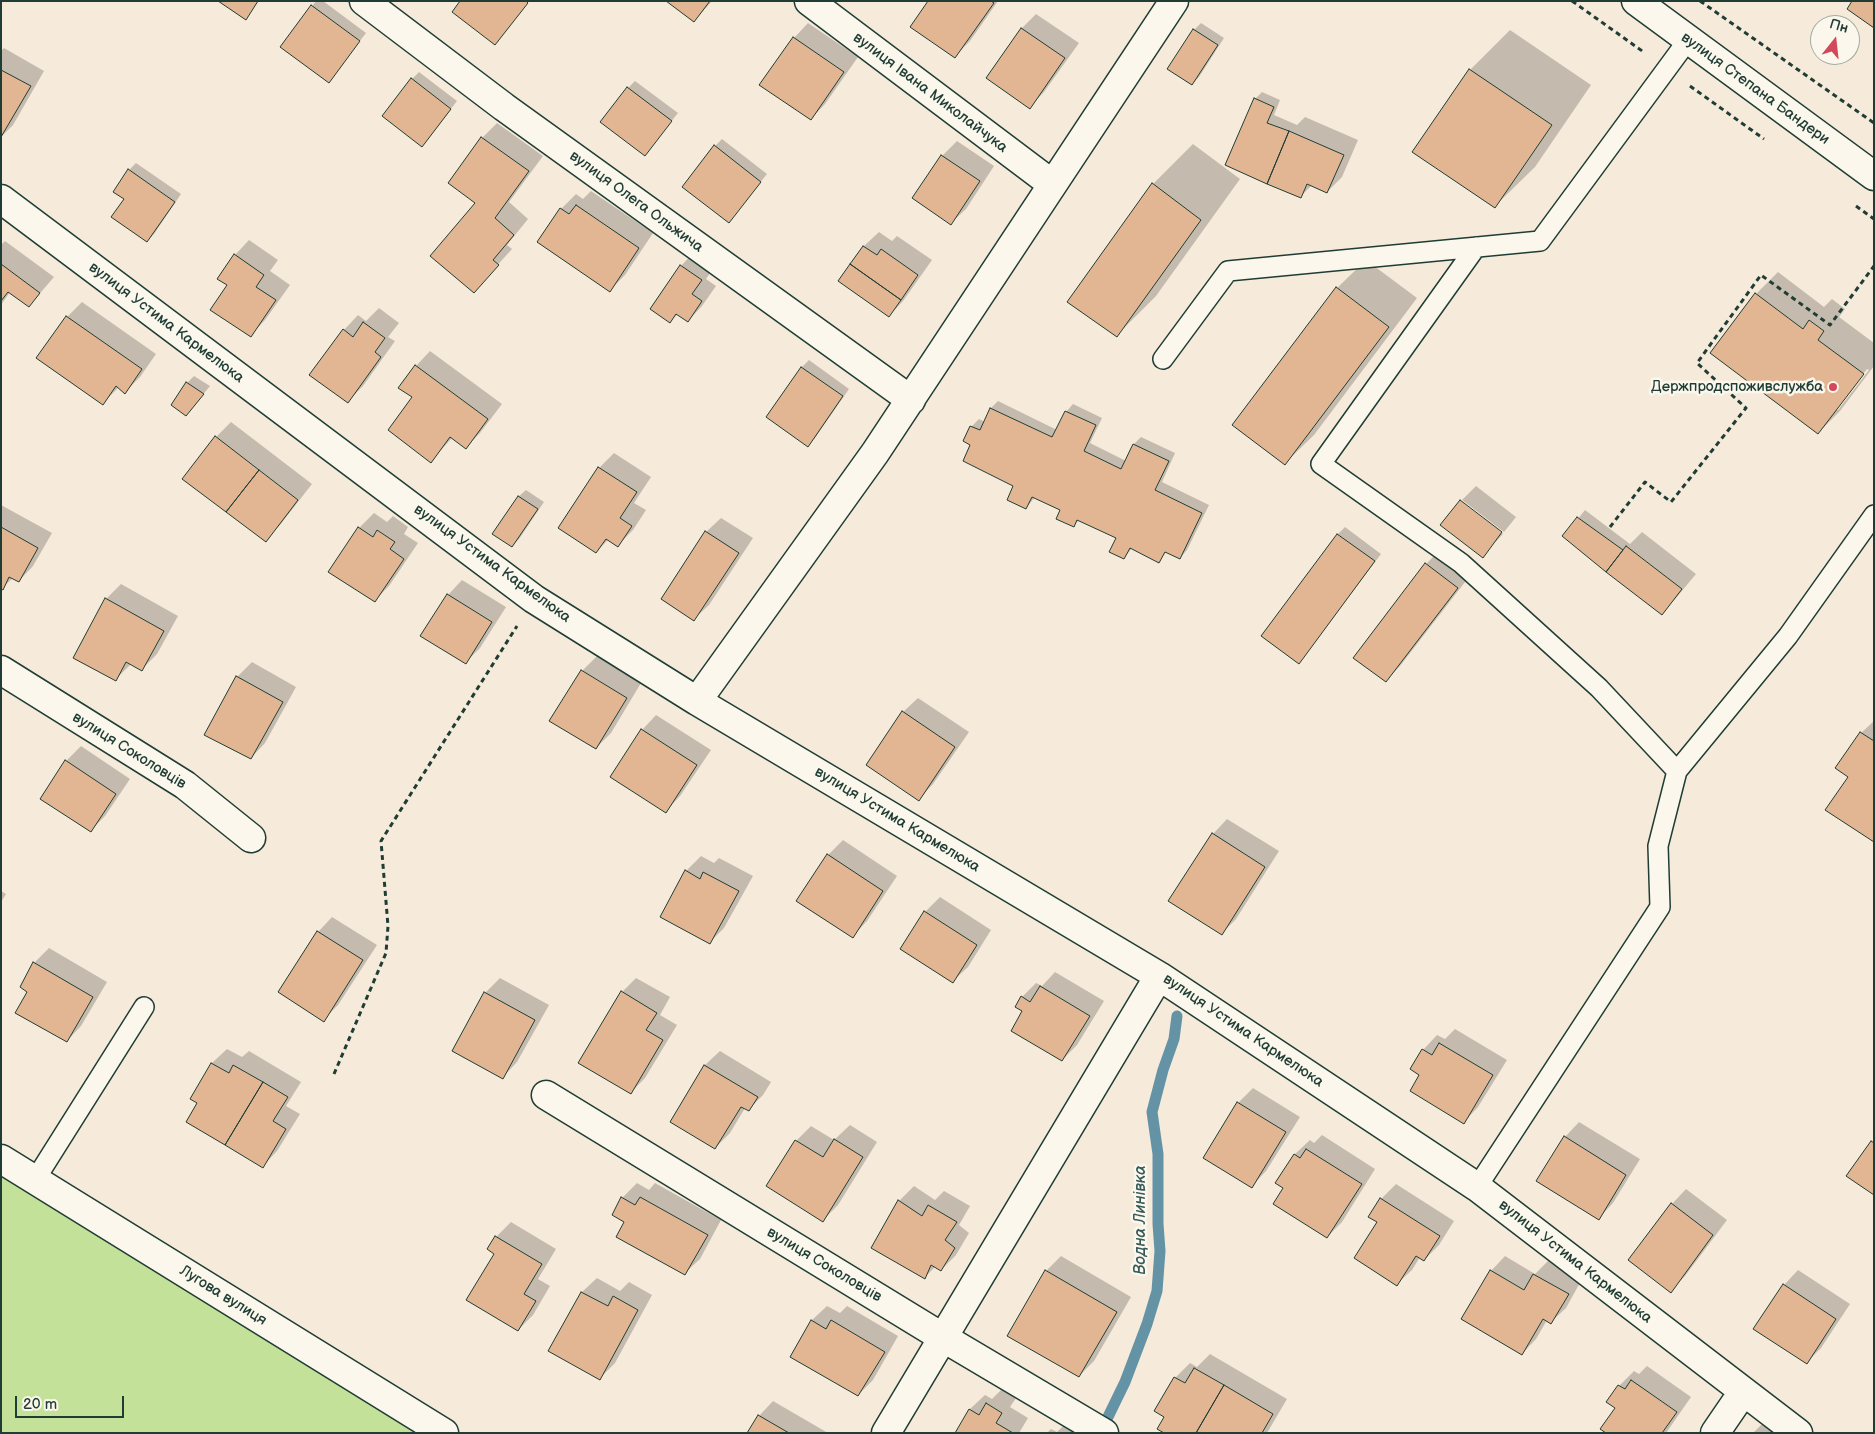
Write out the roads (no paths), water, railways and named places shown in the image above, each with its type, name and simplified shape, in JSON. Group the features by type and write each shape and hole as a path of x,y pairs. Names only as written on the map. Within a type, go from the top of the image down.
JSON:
{"street":[{"name":"вулиця Олега Ольжича","path":"364,1 504,107 911,400"},
{"name":"вулиця Івана Миколайчука","path":"809,1 1052,184"},
{"path":"697,701 875,453 1174,1"},
{"name":"вулиця Степана Бандери","path":"1636,1 1874,176"},
{"name":"вулиця Устима Кармелюка","path":"1,199 534,598 697,701 1159,976 1477,1187 1798,1433"},
{"name":"вулиця Соколовців","path":"1,670 185,785 251,838"},
{"path":"886,1433 1159,976"},
{"name":"вулиця Соколовців","path":"546,1095 942,1337 1104,1433"},
{"name":"Лугова вулиця","path":"1,1159 444,1433"},
{"path":"1715,1433 1743,1392"}],"lane":[{"path":"1163,359 1228,271 1540,241 1688,40"},
{"path":"1476,247 1321,464 1461,563 1599,688 1678,770"},
{"path":"1477,1187 1660,907 1658,846 1678,770 1788,636 1874,515"},
{"path":"35,1180 144,1007"}],"waterway":[{"name":"Водна Линівка","path":"1107,1419 1125,1382 1147,1324 1157,1291 1160,1251 1158,1154 1152,1112 1163,1070 1174,1039 1177,1016"}],"place":[{"name":"Держпродспоживслужба","path":"1833,387"}]}
